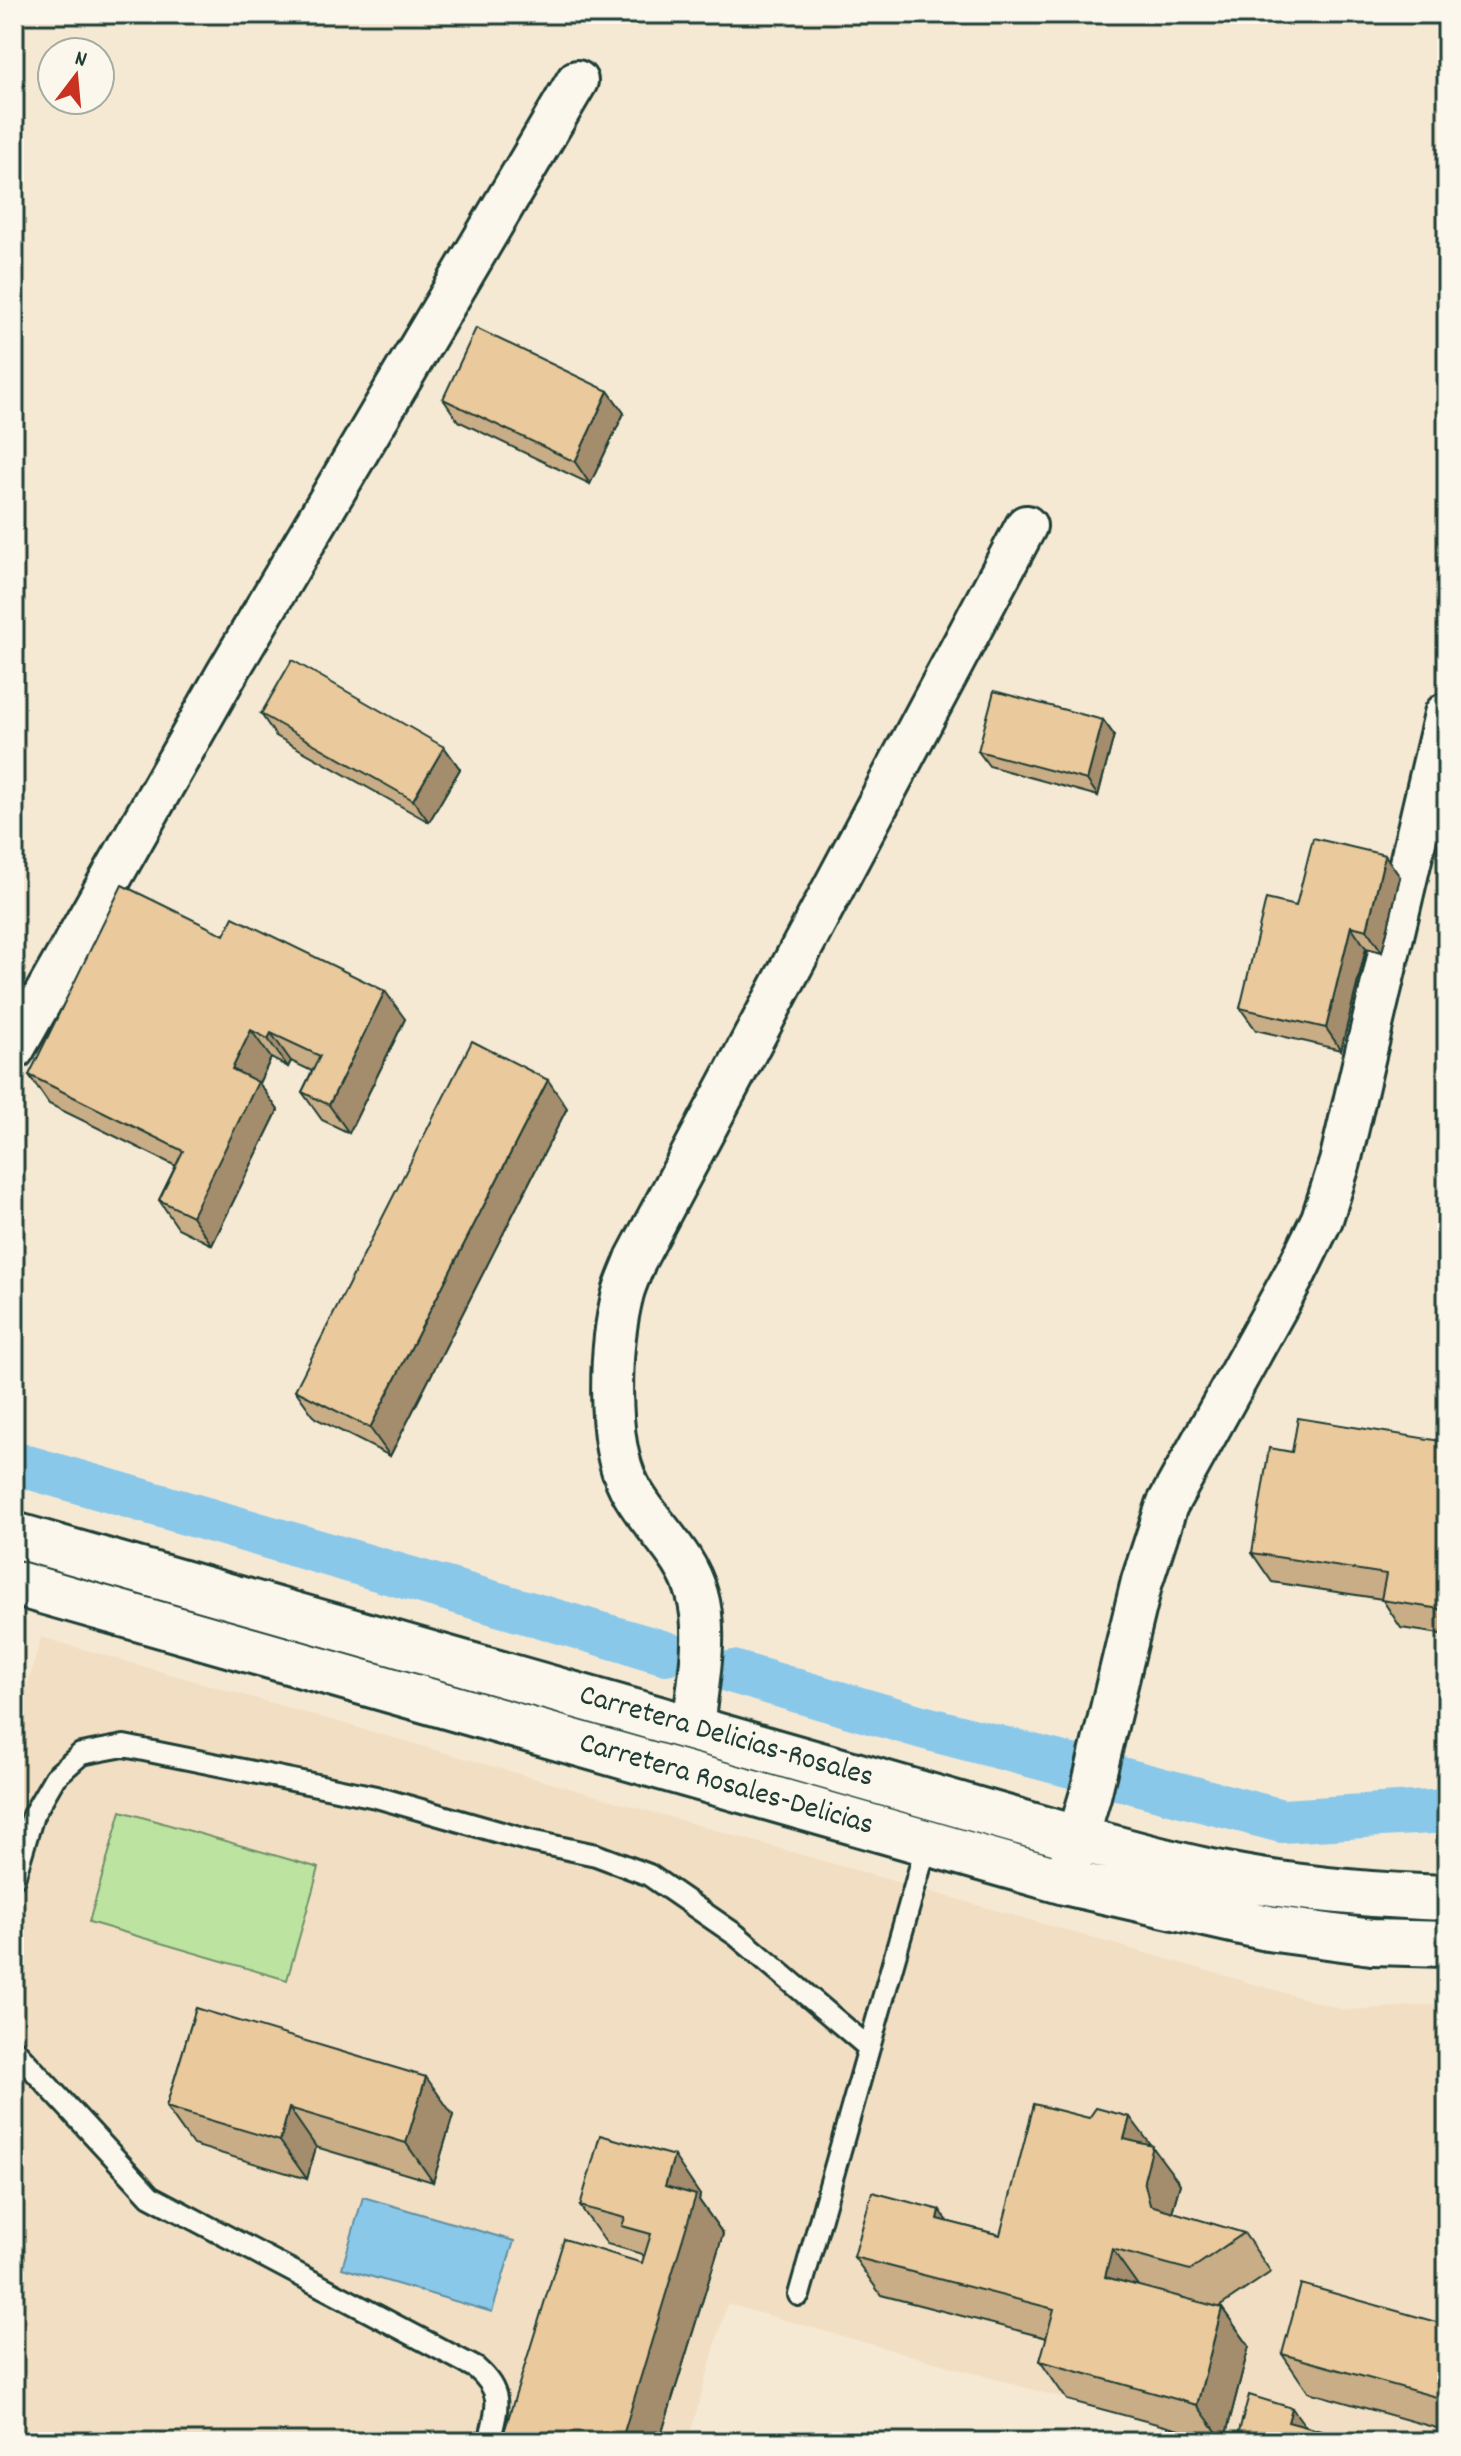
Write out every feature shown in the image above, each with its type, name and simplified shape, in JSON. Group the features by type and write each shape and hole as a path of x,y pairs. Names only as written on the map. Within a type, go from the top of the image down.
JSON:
{"main road":[{"name":"Carretera Delicias-Rosales","path":"14,1535 1076,1838 1201,1870 1289,1886 1381,1896 1447,1898"},
{"name":"Carretera Rosales-Delicias","path":"14,1583 1065,1882 1268,1928 1372,1942 1447,1944"}],"street":[{"path":"14,1049 226,675 577,81"},
{"path":"693,1728 703,1626 697,1593 684,1564 629,1487 617,1458 612,1429 615,1345 623,1294 636,1259 1026,526"},
{"path":"1065,1882 1090,1796 1142,1581 1167,1505 1322,1219 1340,1162 1445,714"}],"lane":[{"path":"14,1878 33,1815 55,1777 81,1754 124,1746 376,1797 530,1841 596,1855 649,1875 736,1935 869,2048"},
{"path":"799,2295 927,1843"},
{"path":"14,2049 150,2196 476,2368 488,2378 496,2391 498,2407 489,2442"}],"shaded area":[{"path":"41,1637 1345,2010 1447,2004 1447,2442 1220,2442 727,2304 688,2442 14,2442 14,1733"}],"green space":[{"path":"121,1811 319,1868 287,1980 89,1922"}],"water":[{"path":"363,2197 514,2241 492,2312 342,2268"}],"building":[{"path":"476,328 608,391 575,462 443,399"},
{"path":"292,660 444,747 413,800 261,714"},
{"path":"994,691 1103,720 1087,780 978,751"},
{"path":"1313,838 1385,855 1367,930 1351,926 1326,1028 1240,1008 1266,899 1296,906"},
{"path":"122,885 224,935 233,917 385,991 329,1105 302,1092 320,1056 271,1033 268,1039 251,1030 232,1069 258,1082 192,1216 159,1200 183,1151 29,1075"},
{"path":"472,1041 548,1080 370,1428 295,1390"},
{"path":"1298,1418 1447,1442 1447,1610 1381,1600 1386,1574 1252,1553 1269,1448 1292,1452"},
{"path":"196,2008 426,2077 406,2143 289,2108 280,2141 166,2107"},
{"path":"1034,2104 1089,2118 1096,2108 1130,2117 1124,2139 1153,2146 1144,2180 1150,2205 1244,2233 1190,2270 1112,2249 1105,2277 1222,2308 1197,2405 1040,2361 1054,2309 854,2257 872,2192 940,2210 938,2219 1000,2235"},
{"path":"600,2135 674,2156 665,2186 696,2195 621,2442 501,2442 564,2239 642,2263 651,2234 622,2226 625,2218 580,2206"},
{"path":"1301,2284 1447,2325 1447,2400 1282,2354"},
{"path":"1249,2395 1292,2408 1288,2422 1361,2442 1236,2442"}],"waterway":[{"path":"14,1463 666,1653"},
{"path":"733,1672 922,1727 1282,1821 1447,1811"}]}
